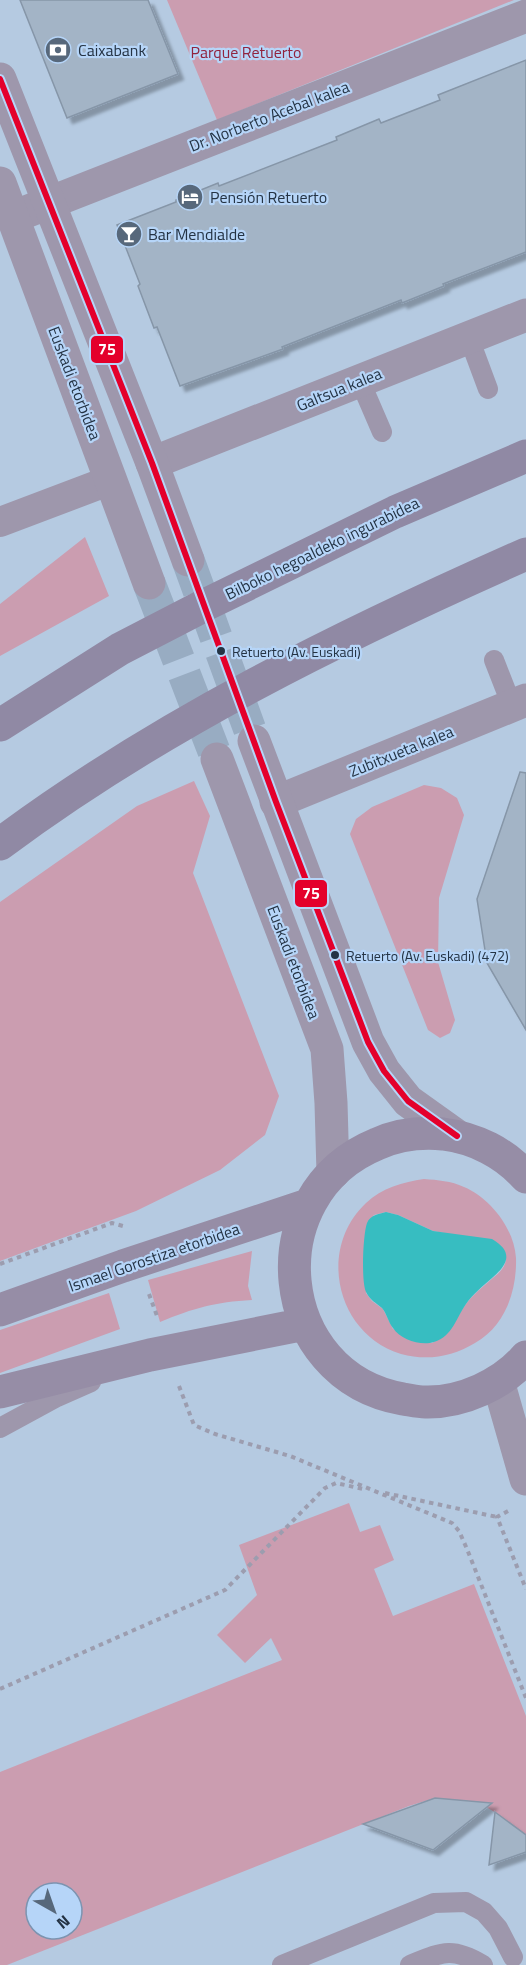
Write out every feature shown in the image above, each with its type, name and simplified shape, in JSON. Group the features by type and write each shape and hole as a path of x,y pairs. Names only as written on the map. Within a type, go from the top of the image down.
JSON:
{"highway":[{"name":"Bilboko hegoaldeko ingurabidea","path":"0,725 120,650 207,604 395,512 526,456"},
{"path":"0,844 101,774 238,693 400,610 526,554"}],"main road":[{"path":"526,1177 500,1154 479,1143 457,1136 433,1133 410,1134 387,1139 363,1149 341,1164 323,1183 308,1205 297,1234 293,1264 296,1295 305,1324 319,1348 338,1369 362,1385 388,1396 425,1402 472,1394 498,1381 526,1357"},
{"name":"Ismael Gorostiza etorbidea","path":"0,1310 123,1266 308,1205"},
{"path":"0,1392 150,1355 305,1324"}],"street":[{"name":"Dr. Norberto Acebal kalea","path":"6,220 526,16"},
{"path":"0,79 188,560"},
{"name":"Euskadi etorbidea","path":"0,183 6,220 111,480 149,583"},
{"name":"Galtsua kalea","path":"152,464 526,315"},
{"path":"0,522 111,480"},
{"name":"Zubitxueta kalea","path":"276,802 519,703"},
{"path":"254,741 368,1042 384,1071 408,1101 457,1136"},
{"name":"Euskadi etorbidea","path":"217,759 327,1049 332,1103 333,1173"},
{"path":"498,1381 521,1493"}],"lane":[{"path":"469,338 488,389"},
{"path":"360,381 381,432"},
{"path":"494,660 519,703"},
{"path":"0,1428 57,1397 150,1355"},
{"path":"282,1965 434,1903 466,1902 484,1912 498,1928 513,1957"},
{"path":"410,1965 450,1951 466,1954 483,1965"}],"path":[{"path":"0,1264 112,1223 123,1226 128,1236"},
{"path":"180,1390 194,1425 215,1434 290,1456 452,1523 459,1531 526,1698"},
{"path":"0,1689 225,1590 325,1488 336,1483 497,1516"},
{"path":"497,1516 521,1493"},
{"path":"497,1516 526,1589"}],"green space":[{"name":"Parque Retuerto","path":"167,0 514,0 217,120"},
{"path":"85,537 109,596 0,656 0,604"},
{"path":"194,781 210,816 193,873 279,1096 265,1135 220,1170 136,1211 0,1261 0,902 137,806"},
{"path":"424,785 441,788 457,798 464,815 439,898 438,962 455,1020 450,1033 440,1038 428,1030 350,834 356,819 372,807"},
{"path":"424,1179 454,1183 483,1199 506,1225 516,1258 511,1295 494,1327 485,1336 466,1348 430,1357 401,1354 379,1344 361,1328 348,1310 341,1288 338,1266 342,1243 351,1222 366,1203 393,1186","holes":["386,1212 506,1259 501,1270 468,1301 449,1331 432,1343 393,1329 383,1309 366,1293 368,1222 374,1215"]},
{"path":"252,1251 248,1286 252,1300 205,1306 160,1322 148,1280"},
{"path":"109,1293 120,1329 0,1373 0,1330"},
{"path":"349,1503 360,1532 380,1525 394,1560 374,1569 393,1616 474,1584 526,1716 526,1838 496,1813 478,1802 435,1798 409,1806 84,1935 84,1881 24,1881 24,1941 68,1941 7,1965 0,1965 0,1772 282,1660 271,1638 245,1663 217,1635 257,1595 239,1545"}],"shaded area":[{"path":"386,1212 433,1231 492,1239 506,1253 502,1268 469,1300 446,1336 434,1342 417,1342 401,1336 391,1326 382,1308 366,1292 363,1258 367,1223 372,1217"}],"building":[{"path":"20,0 148,0 178,74 67,118"},
{"path":"526,60 526,252 443,284 444,286 402,303 401,300 282,347 283,349 180,386 157,327 154,328 117,225 218,183 219,186 337,140 336,137 379,119 381,123 440,100 438,95"},
{"path":"520,772 526,773 526,1030 487,963 477,899"},
{"path":"435,1798 492,1803 433,1850 363,1824"},
{"path":"495,1812 526,1835 526,1852 489,1865"}],"tunnel":[{"path":"188,560 254,741"},
{"path":"149,583 217,759"}],"transit line":[{"name":"75","path":"0,79 152,463 276,802 368,1042 384,1071 408,1101 457,1136"}],"place":[{"name":"Caixabank","path":"58,50"},
{"name":"Pensión Retuerto","path":"190,197"},
{"name":"Bar Mendialde","path":"129,234"},
{"name":"Retuerto (Av. Euskadi)","path":"221,651"},
{"name":"Retuerto (Av. Euskadi) (472)","path":"335,955"}]}
